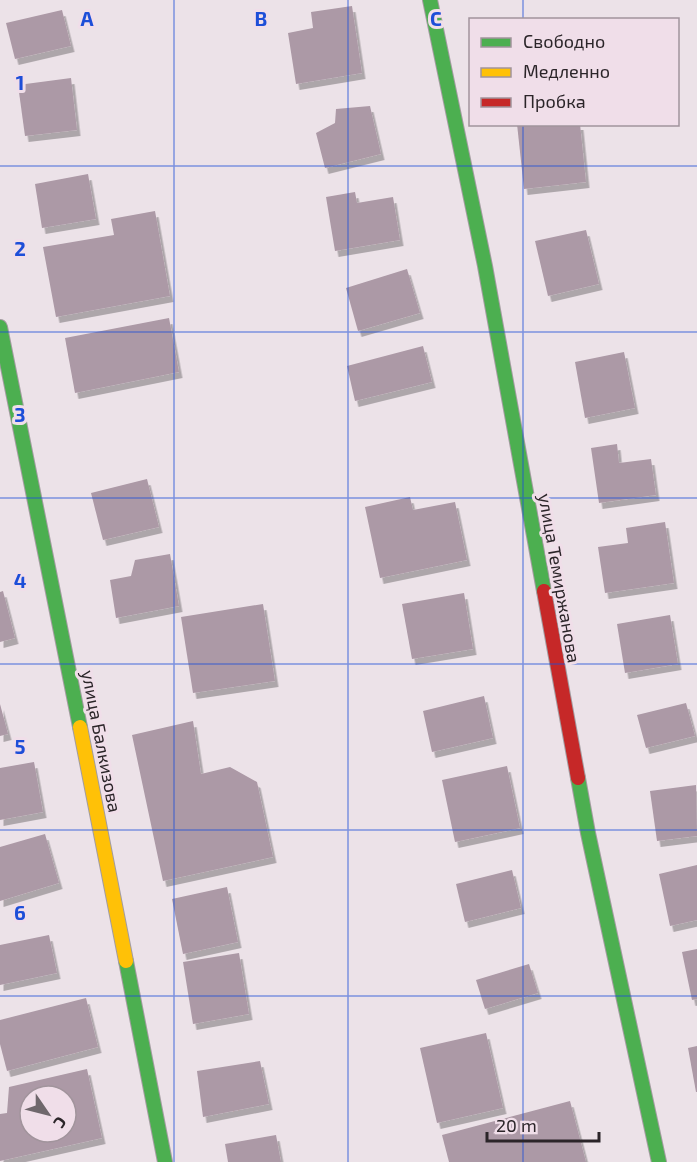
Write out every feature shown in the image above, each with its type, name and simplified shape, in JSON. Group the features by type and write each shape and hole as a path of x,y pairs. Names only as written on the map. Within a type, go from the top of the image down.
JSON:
{"street":[{"name":"улица Темиржанова","path":"430,0 485,266 588,833 659,1162"},
{"name":"улица Балкизова","path":"0,327 96,803 165,1162"}],"building":[{"path":"352,6 362,73 296,84 288,33 313,28 311,12"},
{"path":"62,10 71,46 15,59 6,23"},
{"path":"71,78 77,130 25,136 18,85"},
{"path":"370,106 381,154 325,168 316,133 335,123 336,109"},
{"path":"517,126 580,126 586,182 524,189"},
{"path":"88,174 96,219 42,228 35,184"},
{"path":"355,192 357,203 393,197 400,240 335,251 326,197"},
{"path":"155,211 170,296 56,317 43,247 114,235 111,219"},
{"path":"586,230 599,284 548,296 535,241"},
{"path":"407,269 420,313 358,331 346,288"},
{"path":"169,318 179,372 75,393 65,338"},
{"path":"423,346 432,382 355,401 347,366"},
{"path":"624,352 635,408 585,418 575,362"},
{"path":"617,444 619,463 651,459 656,495 599,503 591,448"},
{"path":"147,479 159,527 103,540 91,493"},
{"path":"410,497 413,510 455,502 467,560 380,578 365,507"},
{"path":"665,522 674,583 605,593 598,547 628,543 626,528"},
{"path":"170,554 179,606 116,618 110,580 131,576 135,560"},
{"path":"3,591 15,638 0,642 0,592"},
{"path":"464,593 473,649 412,659 402,604"},
{"path":"263,604 275,681 193,693 181,617"},
{"path":"670,615 678,664 625,673 617,624"},
{"path":"484,696 493,738 432,752 423,711"},
{"path":"686,703 695,736 646,748 637,715"},
{"path":"0,704 8,734 0,736"},
{"path":"193,721 201,774 230,767 257,782 273,857 163,881 132,735"},
{"path":"34,762 43,812 0,820 0,768"},
{"path":"507,766 520,828 455,842 442,780"},
{"path":"696,785 697,836 657,841 650,791"},
{"path":"45,834 59,883 0,901 0,847"},
{"path":"697,865 697,920 670,926 659,874"},
{"path":"512,870 521,908 465,922 456,884"},
{"path":"227,887 238,942 183,954 172,899"},
{"path":"49,935 57,973 0,985 0,945"},
{"path":"697,949 697,999 692,1000 682,952"},
{"path":"239,953 249,1014 193,1024 183,962"},
{"path":"529,964 538,993 485,1009 476,980"},
{"path":"86,998 98,1047 7,1071 0,1044 0,1020"},
{"path":"486,1033 503,1108 437,1123 420,1048"},
{"path":"697,1046 697,1092 696,1092 688,1048"},
{"path":"260,1061 269,1104 203,1117 197,1071"},
{"path":"87,1069 102,1138 78,1143 78,1084 22,1084"},
{"path":"18,1085 18,1144 75,1144 0,1161 0,1114 7,1113 9,1087"},
{"path":"570,1101 586,1162 449,1162 442,1135"},
{"path":"276,1135 281,1162 228,1162 225,1144"}],"traffic: fast":[{"path":"430,0 485,266 544,591"},
{"path":"0,327 80,727"},
{"path":"578,778 659,1162"},
{"path":"126,961 165,1162"}],"traffic: slow":[{"path":"80,727 126,961"}],"traffic: jam":[{"path":"544,591 578,778"}]}
